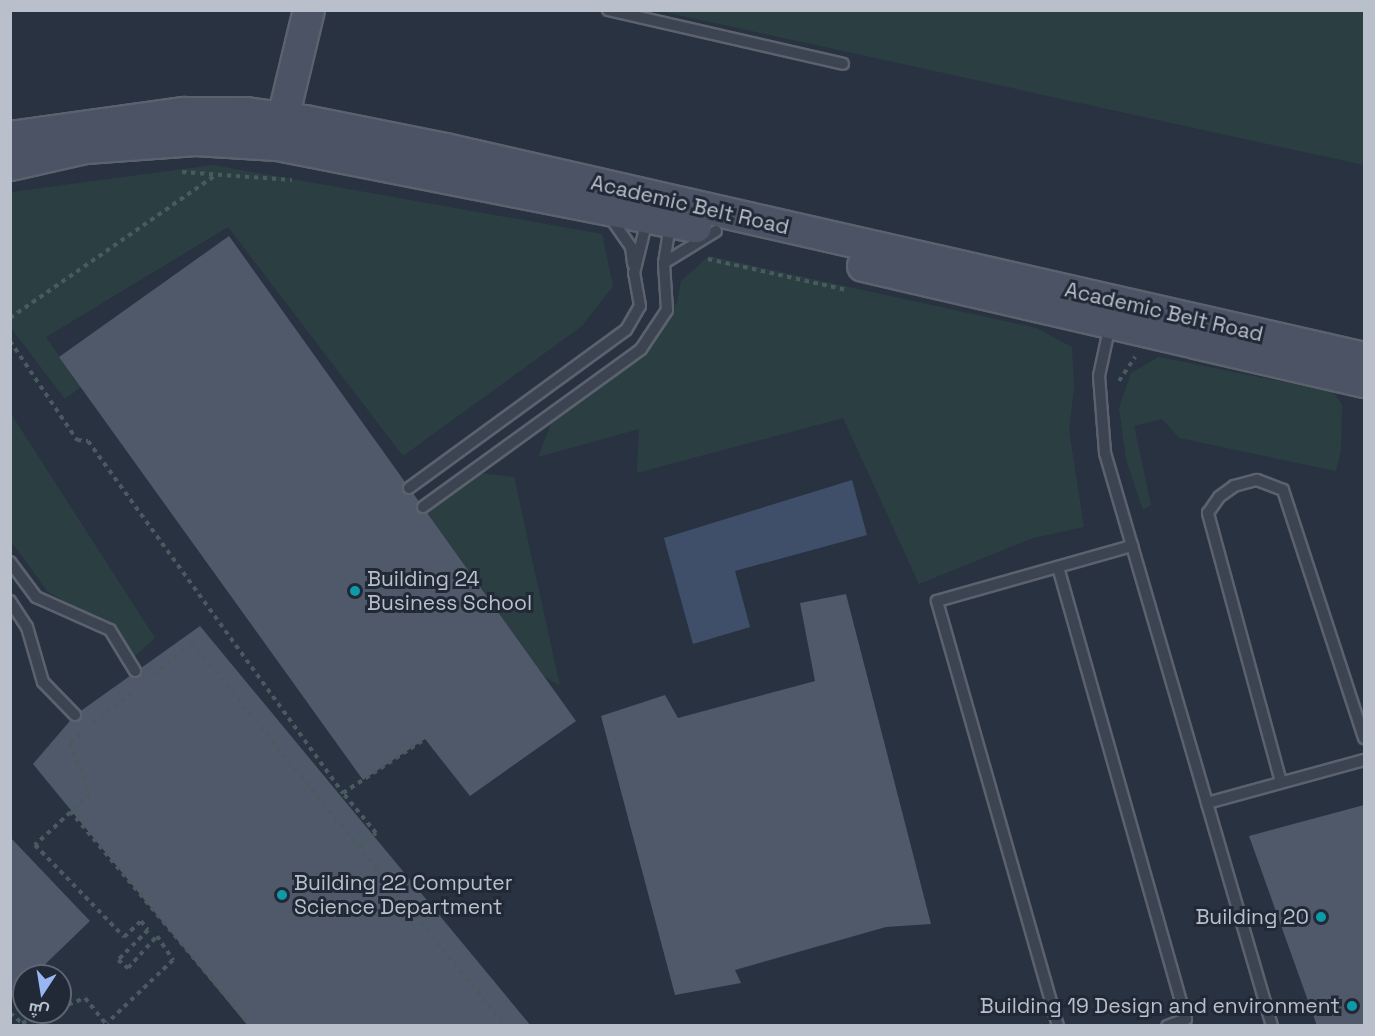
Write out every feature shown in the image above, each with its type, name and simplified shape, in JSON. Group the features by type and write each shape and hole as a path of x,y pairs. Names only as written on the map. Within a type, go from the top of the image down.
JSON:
{"street":[{"path":"280,132 309,10"},
{"name":"Academic Belt Road","path":"10,136 184,113 246,113 280,132 581,202 661,209 716,231 1113,312 1365,358"},
{"name":"Academic Belt Road","path":"10,165 86,148 280,132 433,147 661,209 1113,312 1365,382"}],"lane":[{"path":"608,10 843,64"},
{"path":"409,488 626,330 640,306 631,247 608,214 581,202"},
{"path":"634,273 661,209"},
{"path":"423,507 640,349 667,310 661,209"},
{"path":"664,263 708,239 716,231"},
{"path":"1113,312 1099,376 1100,420 1105,453 1272,1026"},
{"path":"1281,782 1209,513 1219,497 1234,486 1257,480 1283,490 1365,738"},
{"path":"1058,1026 937,601 1132,546"},
{"path":"10,562 36,597 110,630 135,671"},
{"path":"1058,567 1186,1019 1167,1026"},
{"path":"10,601 27,627 43,682 75,715"},
{"path":"1207,803 1365,760"}],"path":[{"path":"10,318 216,175"},
{"path":"10,341 77,440 88,441 343,793 376,833 360,847"},
{"path":"149,679 192,643 506,1026"},
{"path":"72,1003 85,998 107,1024 173,960 157,936 128,968 118,960 148,930 141,921 124,937 35,845 90,794 70,743 140,686"},
{"path":"343,793 425,739"},
{"path":"70,811 251,1026"}],"green space":[{"path":"660,11 1364,11 1364,165"},
{"path":"213,165 602,234 613,286 582,326 403,456 228,227 46,337 81,387 65,399 11,328 11,192"},
{"path":"709,256 1036,328 1072,347 1074,387 1069,430 1084,527 1033,538 919,584 843,418 637,473 639,429 538,457 551,424 677,303 681,281"},
{"path":"1159,357 1333,392 1342,405 1341,450 1336,471 1179,438 1162,419 1134,426 1151,505 1143,510 1126,459 1119,408 1131,373"},
{"path":"11,414 155,638 133,658 105,624 48,592 11,541"},
{"path":"478,473 514,477 560,686 544,676 423,507"}],"water":[{"path":"852,480 867,535 735,571 750,627 693,644 664,538"}],"building":[{"name":"Building 24 Business School","path":"229,236 576,721 470,796 425,739 363,780 59,357"},
{"path":"846,594 931,924 886,927 735,970 741,983 675,995 601,716 665,695 678,718 815,681 800,603"},
{"name":"Building 22 Computer Science Department","path":"200,626 531,1026 248,1026 33,764 75,715"},
{"name":"Building 20","path":"1364,805 1364,1026 1317,1026 1249,836"},
{"path":"10,837 90,921 45,964 12,964 12,996 10,998"}],"place":[{"name":"Building 24 Business School","path":"355,591"},
{"name":"Building 22 Computer Science Department","path":"282,895"},
{"name":"Building 20","path":"1321,917"},
{"name":"Building 19 Design and environment","path":"1352,1006"}]}
